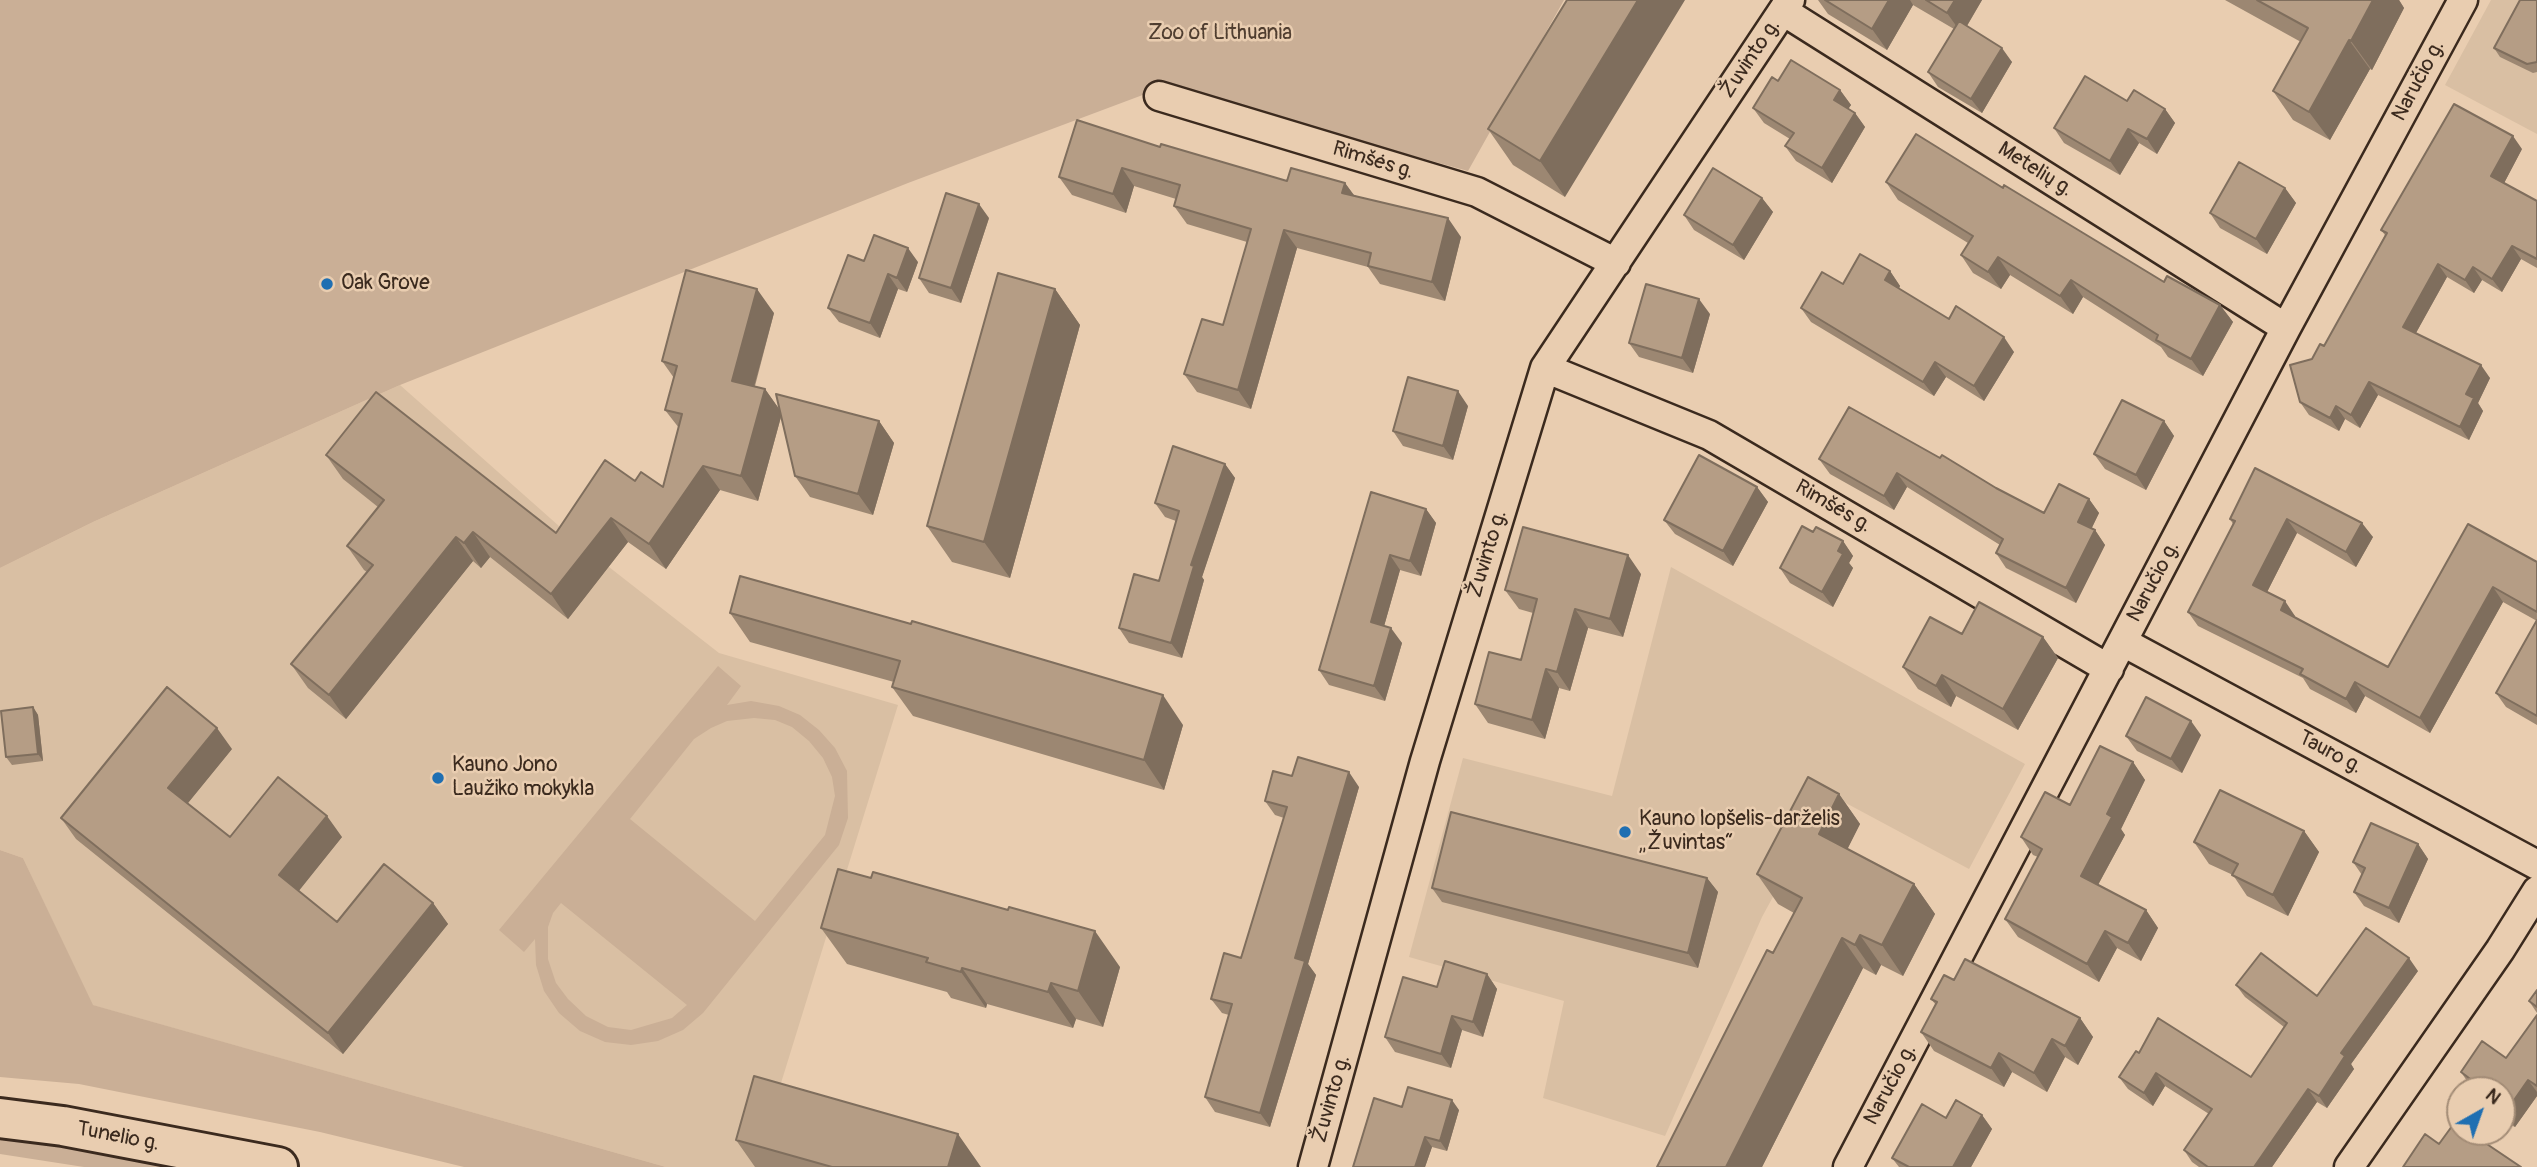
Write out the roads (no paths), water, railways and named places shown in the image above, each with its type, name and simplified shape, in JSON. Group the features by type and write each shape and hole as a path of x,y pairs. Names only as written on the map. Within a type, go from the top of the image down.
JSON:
{"main road":[{"name":"Tunelio g.","path":"0,1118 63,1126 278,1167"}],"street":[{"name":"Naručio g.","path":"1848,1167 2286,328 2463,0"},
{"name":"Metelių g.","path":"1786,6 2286,328"},
{"name":"Žuvinto g.","path":"1313,1167 1425,761 1545,368 1786,6"},
{"name":"Rimšės g.","path":"1159,96 1477,192 1616,263"},
{"name":"Rimšės g.","path":"1545,368 1709,435 2109,669"},
{"name":"Tauro g.","path":"2123,642 2537,864"},
{"path":"2349,1167 2500,950 2537,891"}],"place":[{"name":"Oak Grove","path":"327,284"},
{"name":"Kauno Jono Laužiko mokykla","path":"438,778"},
{"name":"Kauno lopšelis-darželis „Žuvintas“","path":"1625,832"}],"park label":[{"name":"Zoo of Lithuania","path":"1220,34"}]}
